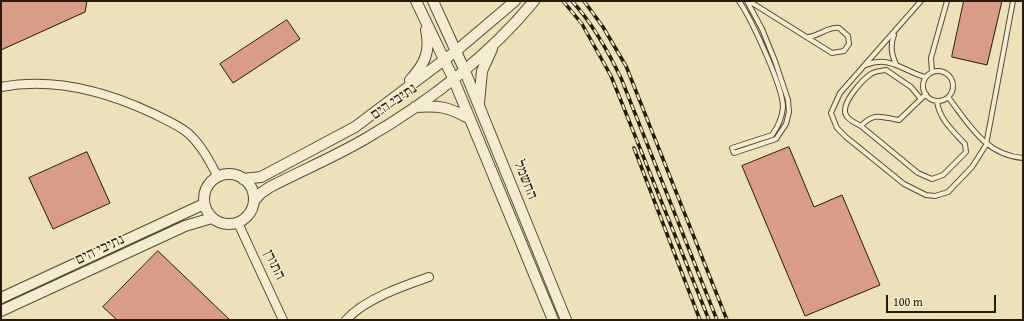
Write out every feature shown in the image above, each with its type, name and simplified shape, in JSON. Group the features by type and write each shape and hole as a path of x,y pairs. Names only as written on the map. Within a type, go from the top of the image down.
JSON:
{"street":[{"path":"394,98 422,67 425,60 429,41 422,13 416,1"},
{"name":"החשמל","path":"433,1 464,70 566,320"},
{"name":"נתיבי הים","path":"243,179 261,176 355,127 456,51 515,1"},
{"name":"נתיבי הים","path":"254,201 261,193 270,187 364,140 415,107 464,70 495,44 534,1"},
{"name":"החשמל","path":"422,13 453,78 553,320"},
{"path":"479,107 482,71 495,44"},
{"path":"1,87 14,85 50,84 91,90 140,108 166,120 188,134 205,152 218,177"},
{"path":"415,107 434,105 444,106 470,119"},
{"path":"231,175 243,179 251,189 254,201 249,214 238,223 224,224 212,218 204,204 205,191 213,180 218,177 231,175"},
{"name":"נתיבי הים","path":"1,298 204,204"},
{"name":"נתיבי הים","path":"1,311 185,226 212,218"},
{"name":"התורן","path":"238,223 283,320"},
{"path":"346,320 356,311 376,300 429,277"}],"lane":[{"path":"739,1 746,12 764,50 783,106 779,124 772,135 732,148 734,153 776,139 786,124 789,112 788,100 775,61 762,29 748,1"},
{"path":"748,1 832,53 844,51 849,44 848,36 839,28 831,28 822,34 808,37"},
{"path":"921,1 836,100 831,113 832,119 837,128 846,138 904,184 926,195 935,196 948,192 972,167 986,144 1013,1"},
{"path":"932,72 931,58 947,1"},
{"path":"896,31 891,46 892,56 896,64"},
{"path":"864,66 879,60 896,64 908,71 926,77"},
{"path":"921,98 911,86 886,70 872,72 852,94 844,108 846,115 852,122 861,126 918,173 932,179 943,175 966,152 965,144 943,120 938,109 937,101"},
{"path":"941,71 951,78 952,90 948,97 937,101 926,94 923,86 926,77 932,72 941,71"},
{"path":"861,126 869,118 878,116 899,120 926,94"},
{"path":"948,97 986,144 1002,154 1023,158"}],"building":[{"path":"1,1 87,1 85,12 1,50"},
{"path":"964,1 1002,1 987,65 952,57"},
{"path":"287,20 300,39 233,83 220,64"},
{"path":"789,147 814,207 842,195 880,285 805,316 742,166"},
{"path":"87,152 110,203 53,229 29,178"},
{"path":"158,251 230,320 117,320 103,307"}],"railway":[{"path":"563,1 582,24 611,76 709,320"},
{"path":"572,1 600,38 621,78 717,320"},
{"path":"584,1 603,27 626,66 727,320"},
{"path":"634,148 700,320"}]}
